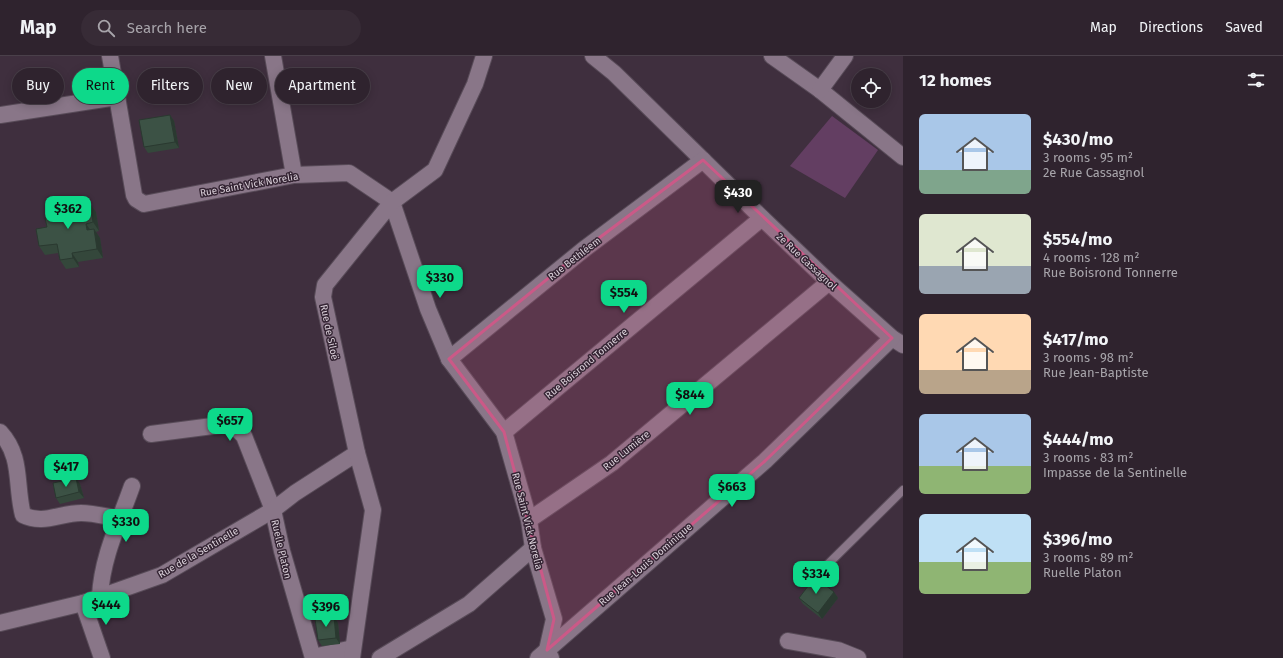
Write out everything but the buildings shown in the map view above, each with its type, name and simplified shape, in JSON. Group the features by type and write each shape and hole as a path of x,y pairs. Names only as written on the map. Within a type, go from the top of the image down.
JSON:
{"street":[{"name":"Rue Saint Vick Norelia","path":"110,56 112,68"},
{"path":"273,56 294,175"},
{"name":"Rue de Siloë","path":"352,653 373,510 357,452 323,297 325,285 392,202 435,170 475,84 484,56"},
{"name":"2e Rue Cassagnol","path":"593,56 614,73 829,282 897,341"},
{"path":"772,56 820,90 903,157"},
{"path":"820,90 845,56"},
{"path":"0,115 72,104"},
{"name":"Rue Saint Vick Norelia","path":"118,104 134,195 136,199 144,204 294,175 349,173 392,202 428,309 449,359 504,432 529,520 533,548 554,619 545,655"},
{"name":"Rue Bethléem","path":"449,359 583,250 703,160"},
{"name":"Rue Boisrond Tonnerre","path":"504,432 762,218"},
{"name":"Rue Lumière","path":"529,520 612,463 829,282"},
{"name":"Rue Jean-Louis Dominique","path":"545,655 765,461 897,341"},
{"name":"Ruelle Platon","path":"151,434 228,424 236,428 244,436 273,510 285,564 313,657"},
{"path":"0,432 15,456 20,500 24,515 33,520 80,513 121,519"},
{"name":"Rue de la Sentinelle","path":"0,623 83,602 162,575 273,510 294,493 357,452"},
{"path":"100,596 101,578 108,548 121,519 132,486"},
{"path":"380,658 469,604 533,548"},
{"path":"83,602 102,658"},
{"path":"788,641 838,650 858,658"},
{"path":"313,657 352,653"}],"lane":[{"path":"822,570 903,490"}],"highlighted area":[{"path":"703,160 892,338 765,461 547,650 554,619 504,432 449,359 583,250"}],"shaded area":[{"path":"832,116 878,150 845,198 790,166"}]}
